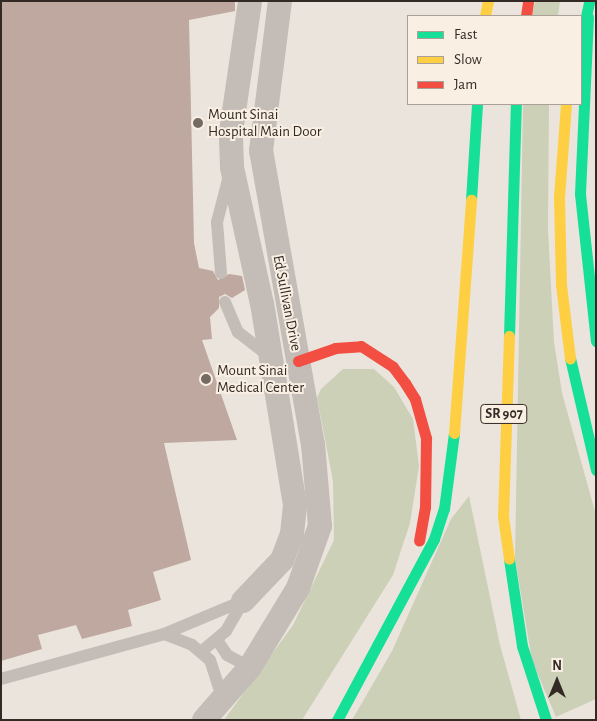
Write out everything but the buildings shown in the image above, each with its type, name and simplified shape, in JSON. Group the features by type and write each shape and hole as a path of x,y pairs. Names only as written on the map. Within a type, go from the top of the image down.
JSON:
{"main road":[{"path":"485,15 488,1"},
{"path":"526,15 528,1"},
{"path":"582,36 590,1"},
{"path":"590,1 580,194 596,341"},
{"path":"337,720 434,539 451,477 477,105"},
{"name":"SR 907","path":"516,105 503,516 518,627 546,720"},
{"path":"566,105 559,196 561,285 571,369 596,470"},
{"path":"298,361 335,348 361,346 393,367 416,399 426,438 425,507 406,591"}],"street":[{"name":"Ed Sullivan Drive","path":"243,601 282,560 294,520 293,484 232,166 231,132 250,1"},
{"name":"Ed Sullivan Drive","path":"204,720 250,667 298,588 318,538 319,484 261,151 280,1"}],"lane":[{"path":"221,273 217,222 232,166"},
{"path":"225,302 238,332 270,357"},
{"path":"1,679 164,634 243,601"},
{"path":"202,651 218,640 243,601"},
{"path":"164,634 202,651 216,669 223,700"},
{"path":"218,640 227,655 250,667"}],"green space":[{"path":"535,1 560,1 558,15 532,15"},
{"path":"523,105 549,105 548,229 554,342 562,393 596,515 596,699 556,717 532,661 515,558"},
{"path":"343,369 374,369 394,387 413,419 419,466 410,523 393,575 302,720 224,720 293,625 334,540 333,481 317,398 321,389"},
{"path":"469,496 500,645 521,720 352,720 392,651 451,519"}],"traffic: fast":[{"path":"582,35 589,1"},
{"path":"588,17 580,194 596,341"},
{"path":"471,200 477,105"},
{"path":"509,336 516,105"},
{"path":"570,358 596,470"},
{"path":"337,720 434,539 444,509 454,433"},
{"path":"509,559 522,646 546,720"}],"traffic: slow":[{"path":"485,15 488,1"},
{"path":"566,105 559,197 561,285 570,358"},
{"path":"454,433 471,200"},
{"path":"509,336 503,516 509,559"}],"traffic: jam":[{"path":"526,15 528,1"},
{"path":"298,361 335,348 361,346 393,367 405,383 415,399 426,438 425,507 419,540"}],"place":[{"name":"Mount Sinai Hospital Main Door","path":"198,123"},
{"name":"Mount Sinai Medical Center","path":"206,379"}]}
